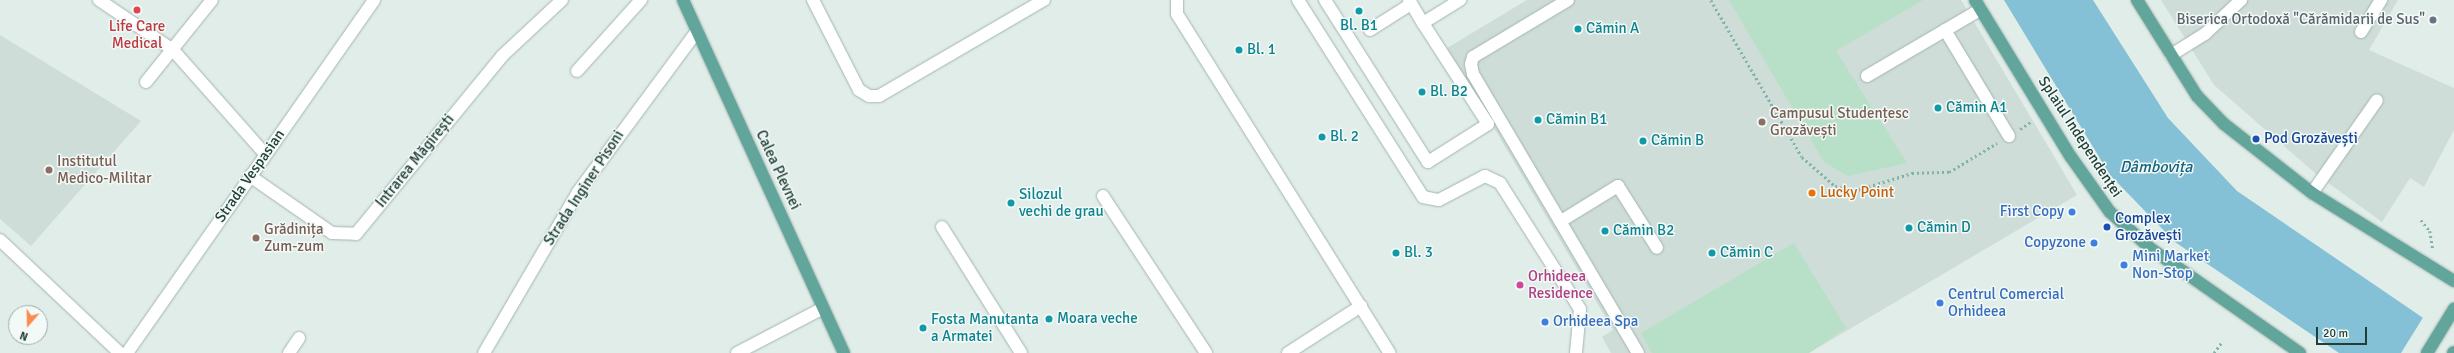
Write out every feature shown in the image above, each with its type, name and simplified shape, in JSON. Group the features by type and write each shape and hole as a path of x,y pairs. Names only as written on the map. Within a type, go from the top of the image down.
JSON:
{"main road":[{"name":"Calea Plevnei","path":"682,0 844,353"},
{"path":"2137,0 2197,96 2224,124 2312,193 2454,281"},
{"name":"Splaiul Independenței","path":"1978,4 2090,187 2131,233 2300,353"},
{"path":"2427,353 2451,314"}],"street":[{"path":"99,0 173,50 265,154"},
{"path":"146,82 212,0"},
{"name":"Strada Vespasian","path":"127,353 374,0"},
{"name":"Intrarea Măgirești","path":"250,176 332,233 356,234 502,56 562,0"},
{"path":"577,71 641,0"},
{"path":"813,0 858,90 869,96 879,96 1044,0"},
{"path":"1177,0 1177,14 1390,353"},
{"path":"1298,0 1423,197 1439,200 1485,176 1500,183 1580,309 1576,353"},
{"path":"1325,0 1428,162 1488,124 1410,2 1370,30"},
{"path":"1423,23 1460,0"},
{"path":"1568,0 1473,57 1471,64 1473,74 1638,353"},
{"path":"2171,55 2205,34 2241,0"},
{"path":"2361,32 2381,0"},
{"path":"1867,76 1945,30 1978,4"},
{"path":"1945,30 2009,136"},
{"name":"Strada Inginer Pisoni","path":"484,353 578,192 697,31"},
{"path":"2312,193 2377,100"},
{"path":"1561,221 1618,186 1657,248"},
{"path":"1103,196 1206,353"},
{"path":"942,227 1021,353"},
{"path":"0,240 120,353"},
{"path":"1288,353 1361,306"},
{"path":"737,353 823,308"},
{"path":"289,353 299,338"}],"path":[{"path":"1711,0 1802,157 1835,186 1854,191 1912,173 1949,172 2044,114"},
{"path":"2421,220 2430,231 2434,258"},
{"path":"2214,353 2221,343"}],"shaded area":[{"name":"Campusul Studențesc Grozăvești","path":"1527,0 1961,0 2077,195 1809,353 1611,353 1602,337 1613,330 1447,48"},
{"path":"2161,0 2398,0 2369,50 2454,88 2454,130 2424,187 2410,178 2382,222 2316,174 2214,85"},
{"name":"Institutul Medico-Militar","path":"0,35 141,121 31,246 0,219"}],"green space":[{"path":"1729,0 1923,0 1836,51 1907,163 1848,176 1824,162"},
{"path":"1794,243 1846,328 1809,353 1652,353 1641,333"}],"water":[{"name":"Dâmbovița","path":"2004,0 2093,0 2168,118 2237,191 2454,339 2454,353 2339,353 2175,242 2110,175"}],"pier":[{"path":"2424,316 2454,336 2454,353 2401,353"}],"place":[{"name":"Life Care Medical","path":"137,10"},
{"name":"Bl. B1","path":"1359,11"},
{"name":"Biserica Ortodoxă \"Cărămidarii de Sus\"","path":"2433,20"},
{"name":"Cămin A","path":"1578,29"},
{"name":"Bl. 1","path":"1239,50"},
{"name":"Bl. B2","path":"1422,92"},
{"name":"Cămin A1","path":"1938,108"},
{"name":"Cămin B1","path":"1538,120"},
{"name":"Campusul Studențesc Grozăvești","path":"1762,122"},
{"name":"Bl. 2","path":"1322,137"},
{"name":"Pod Grozăvești","path":"2256,139"},
{"name":"Cămin B","path":"1643,141"},
{"name":"Institutul Medico-Militar","path":"49,170"},
{"name":"Lucky Point","path":"1812,193"},
{"name":"Silozul vechi de grau","path":"1011,203"},
{"name":"First Copy","path":"2072,212"},
{"name":"Complex Grozăvești","path":"2107,227"},
{"name":"Cămin D","path":"1909,228"},
{"name":"Cămin B2","path":"1605,231"},
{"name":"Grădinița Zum-zum","path":"256,238"},
{"name":"Copyzone","path":"2094,243"},
{"name":"Bl. 3","path":"1396,253"},
{"name":"Cămin C","path":"1712,253"},
{"name":"Mini Market Non-Stop","path":"2124,265"},
{"name":"Orhideea Residence","path":"1520,285"},
{"name":"Centrul Comercial Orhideea","path":"1940,303"},
{"name":"Moara veche","path":"1049,319"},
{"name":"Orhideea Spa","path":"1545,322"},
{"name":"Fosta Manutanta a Armatei","path":"923,328"}]}
